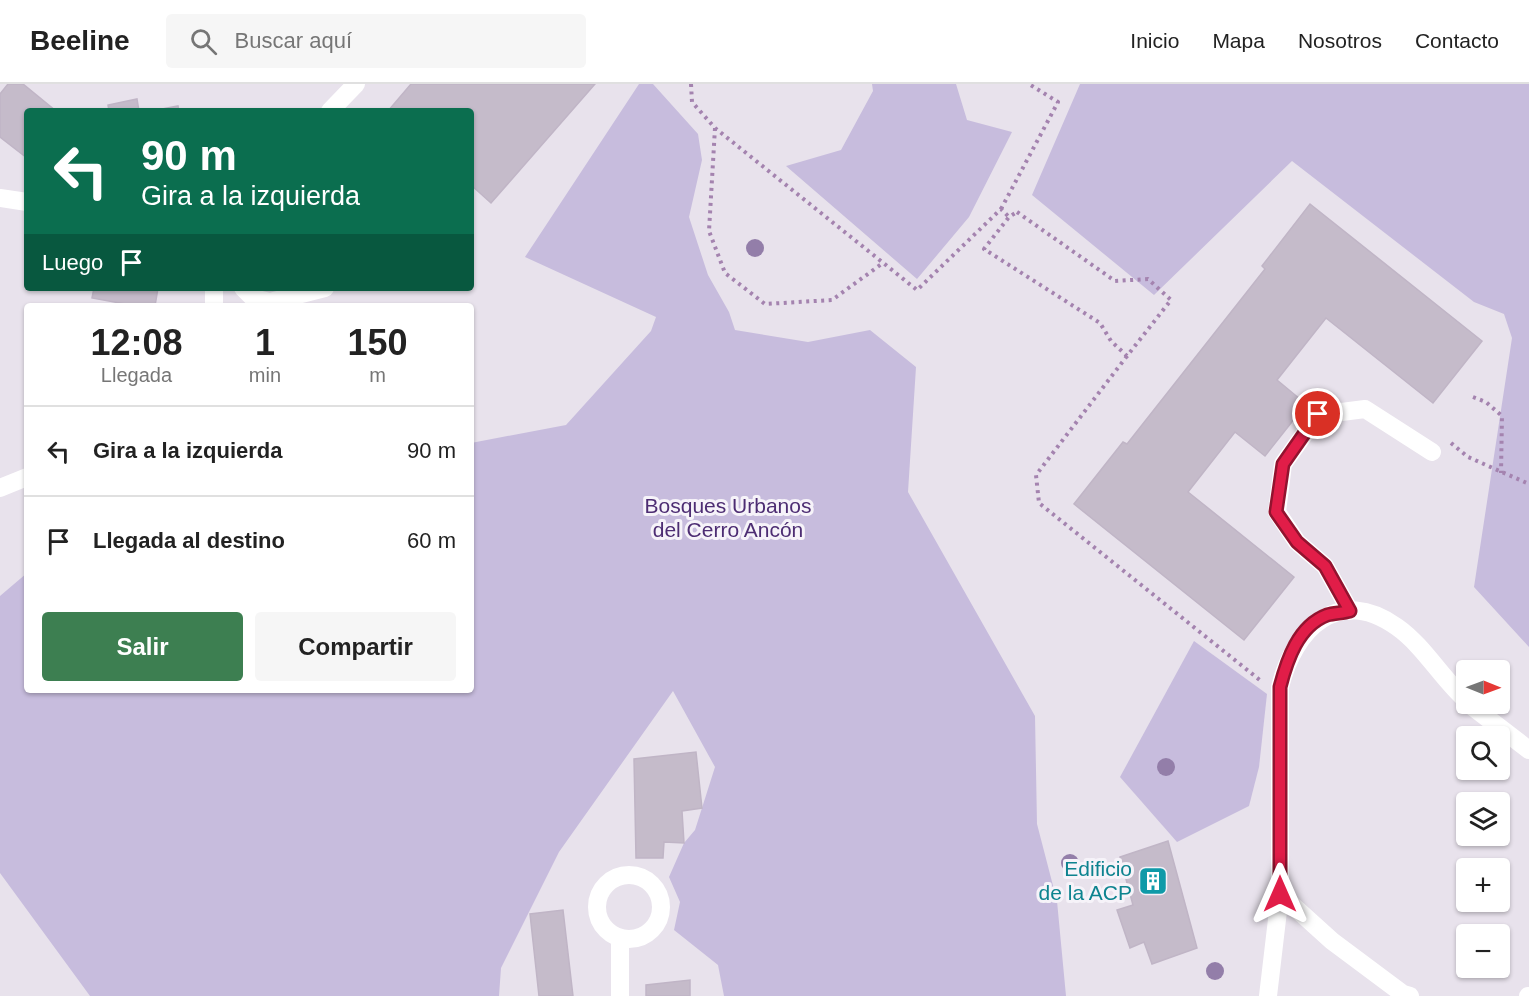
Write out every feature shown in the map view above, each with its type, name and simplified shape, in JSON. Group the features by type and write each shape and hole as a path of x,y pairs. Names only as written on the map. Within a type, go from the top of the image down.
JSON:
{"street":[{"path":"333,108 356,84"},
{"path":"0,198 24,202"},
{"path":"246,291 253,298 270,302 313,291"},
{"path":"1350,611 1325,566 1297,542 1276,512 1283,464 1318,414 1365,409 1432,452"},
{"path":"0,488 24,478"},
{"path":"1268,996 1280,894 1280,687 1288,658 1305,630 1327,615 1350,611 1378,615 1399,628 1456,689"},
{"path":"1481,714 1529,750"},
{"path":"1280,894 1332,941 1403,994 1410,996"},
{"path":"620,938 620,996"}],"path":[{"path":"691,84 692,102 715,128 917,290 1001,209 1058,102 1029,84"},
{"path":"715,128 709,231 725,273 765,304 832,300 883,263"},
{"path":"1001,209 1009,217"},
{"path":"1127,356 1111,341 1100,323 984,249 1009,217 1017,212 1115,281 1148,279 1171,300 1036,475 1039,503 1280,697"},
{"path":"1473,397 1486,402 1502,416 1501,473"},
{"path":"1444,437 1468,457 1529,484"}],"green space":[{"name":"Bosques Urbanos del Cerro Ancón","path":"639,84 653,84 698,134 702,160 689,217 708,275 729,312 735,330 808,342 870,330 916,367 908,492 1035,716 1037,824 1057,901 1066,996 724,996 718,965 674,930 680,902 669,877 684,843 695,830 715,767 673,691 559,852 501,968 499,996 90,996 0,873 0,596 24,576 24,693 474,693 474,442 566,425 651,331 656,317 525,257"},
{"path":"872,84 956,84 967,120 1012,132 969,217 917,279 786,166 841,150 873,91"},
{"path":"1080,84 1529,84 1529,647 1474,587 1512,338 1504,314 1474,302 1292,161 1154,295 1032,195"},
{"path":"1194,641 1267,694 1259,767 1249,806 1177,842 1120,777"}],"building":[{"path":"8,84 23,84 52,108 24,108 24,156 0,137 0,94"},
{"path":"411,84 595,84 491,203 474,188 474,108 391,108"},
{"path":"137,99 138,108 108,108 108,105"},
{"path":"1310,204 1482,341 1433,403 1326,318 1277,380 1306,404 1265,456 1235,432 1188,492 1294,577 1244,640 1074,504 1123,442 1127,444 1265,269 1262,266"},
{"path":"93,291 158,291 156,303 120,303 92,298"},
{"path":"696,752 702,808 682,811 684,843 664,842 663,858 636,858 634,759"},
{"name":"Edificio de la ACP","path":"1168,841 1197,948 1152,964 1144,942 1130,948 1117,910 1133,905 1120,857"},
{"path":"563,910 573,996 539,996 530,914"},
{"path":"690,980 690,996 646,996 646,985"}],"place":[{"name":"Edificio de la ACP","path":"1153,881"}],"route":[{"path":"1280,894 1280,687 1288,658 1305,630 1327,615 1350,611 1325,566 1297,542 1276,512 1283,464 1318,414"}]}
